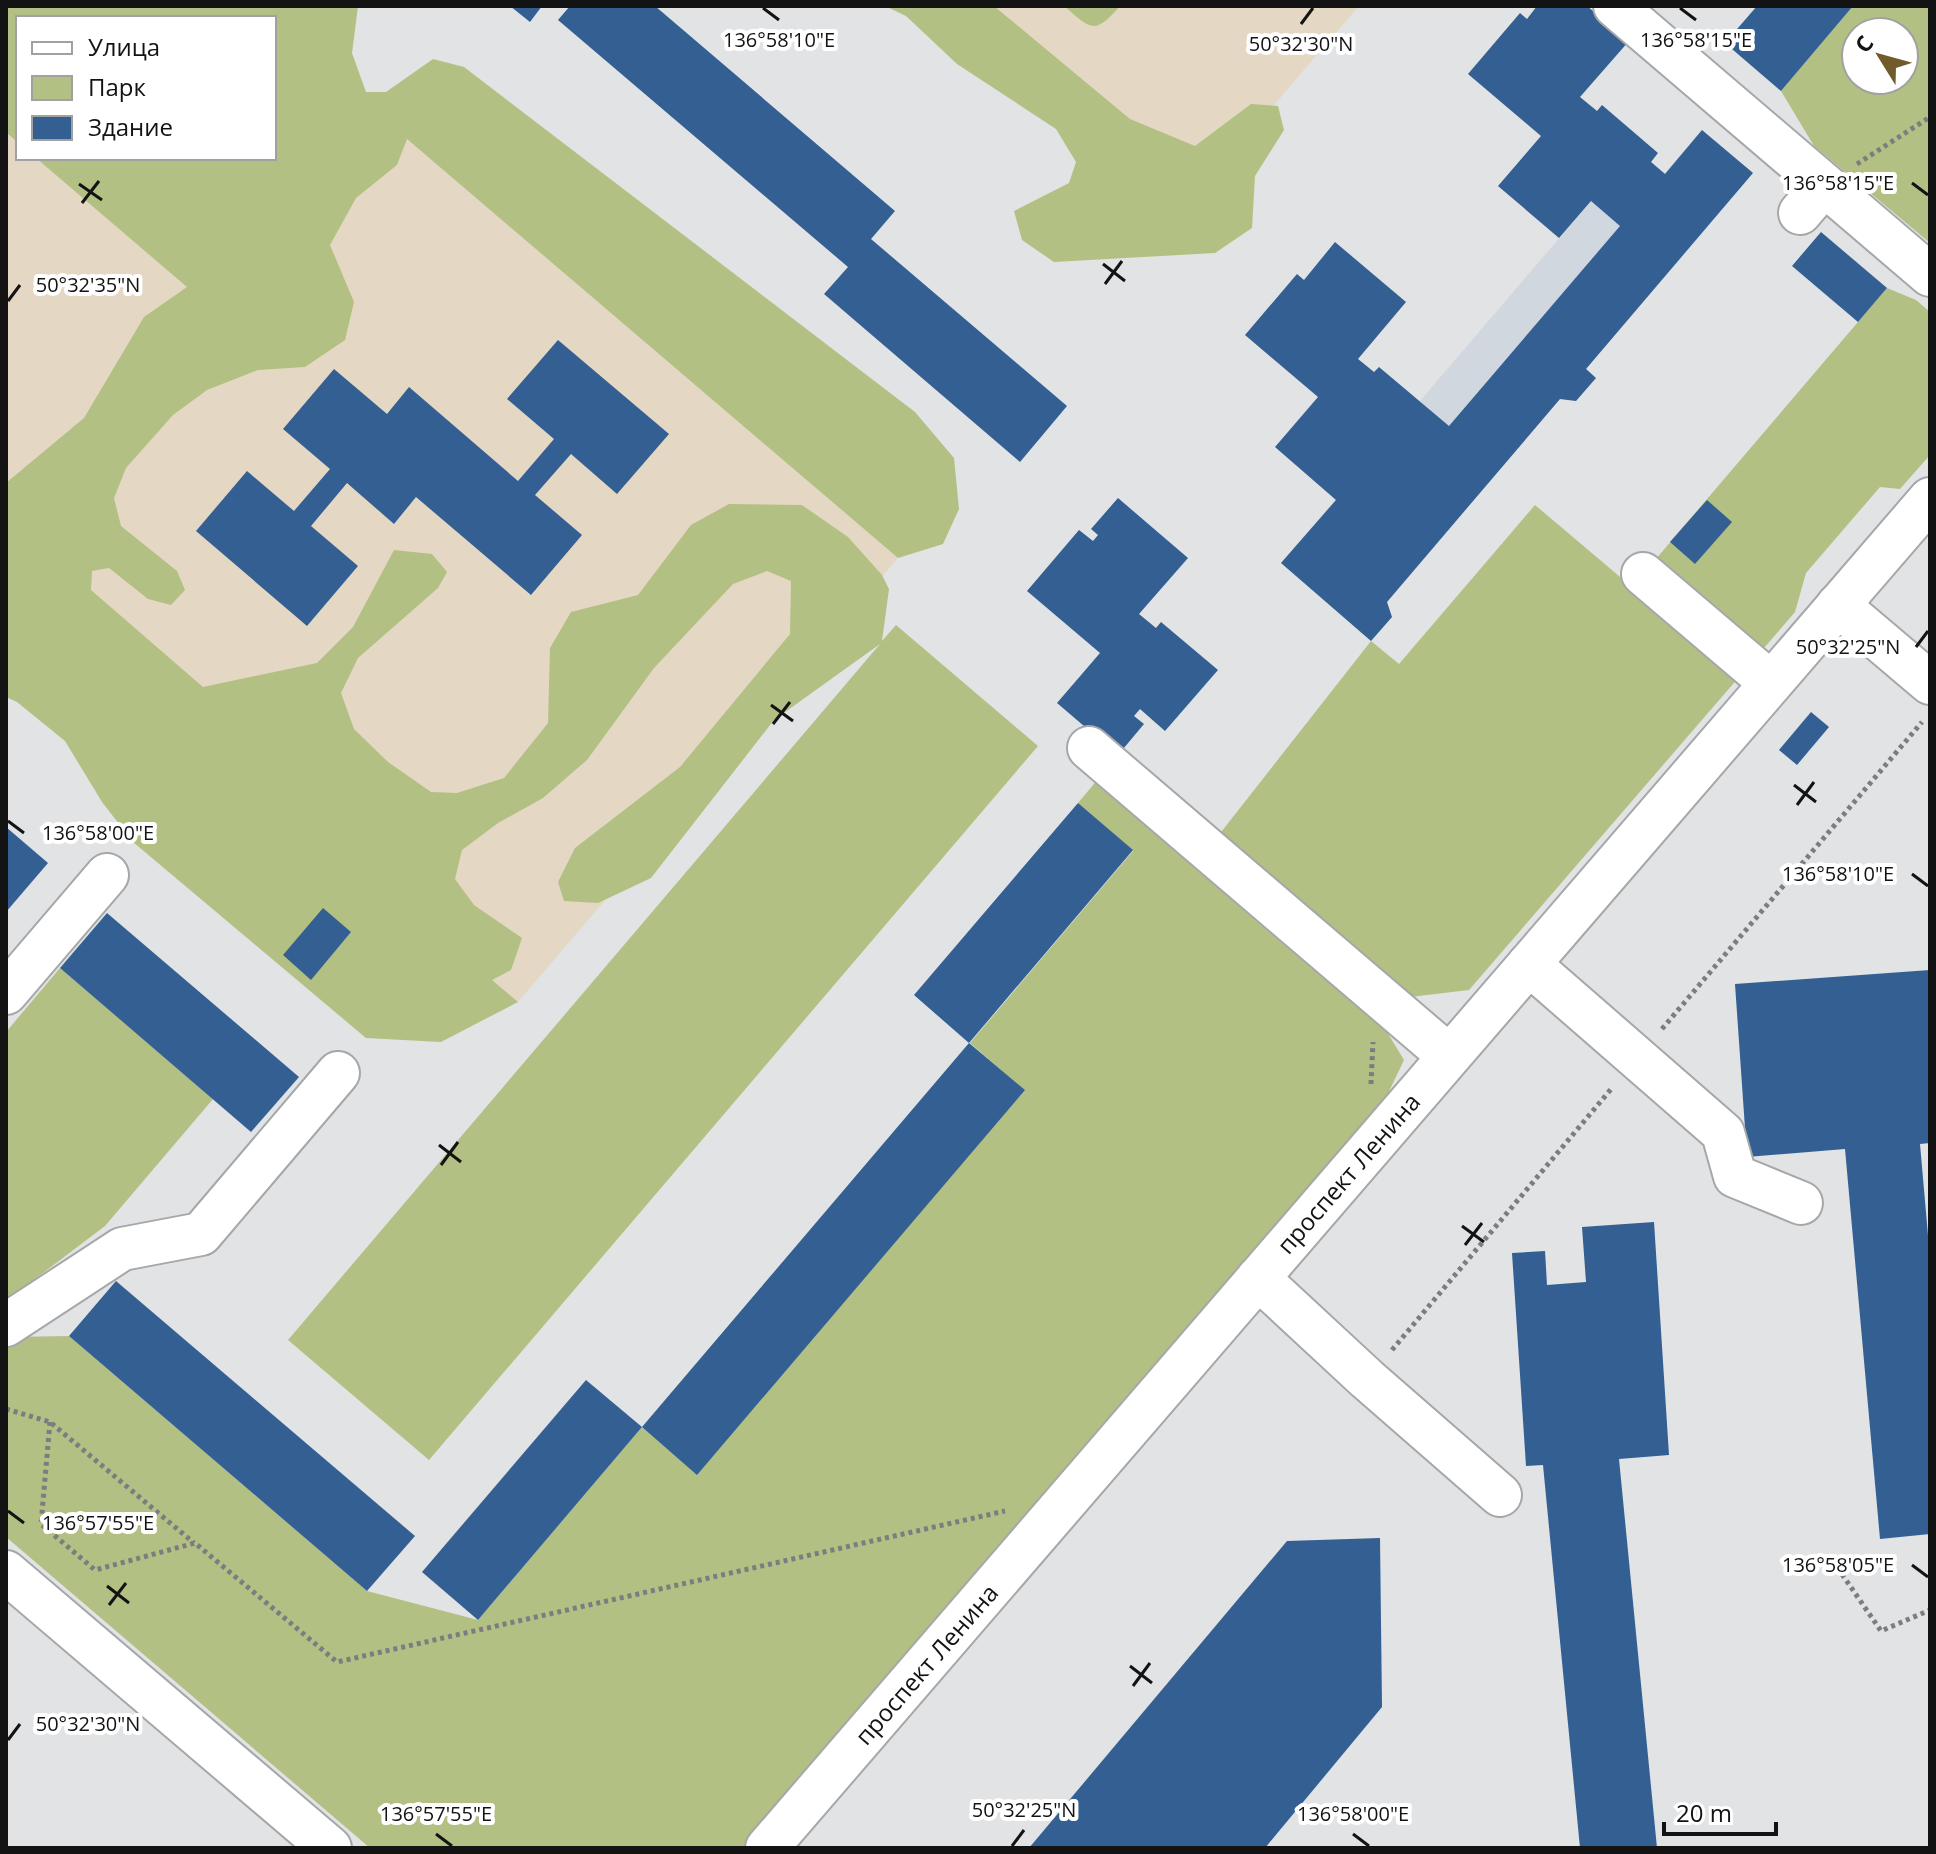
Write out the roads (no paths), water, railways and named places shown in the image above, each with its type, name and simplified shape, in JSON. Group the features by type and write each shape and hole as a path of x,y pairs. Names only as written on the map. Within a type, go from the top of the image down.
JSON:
{"street":[{"path":"1615,6 1812,199 1930,275"},
{"name":"проспект Ленина","path":"778,1839 1930,499"},
{"path":"1643,574 1771,683"},
{"path":"1838,605 1930,683"},
{"path":"1089,748 1449,1056"},
{"path":"6,993 107,875"},
{"path":"1529,964 1723,1133 1735,1176 1801,1203"},
{"path":"6,1325 122,1249 201,1234 338,1073"},
{"path":"1258,1278 1367,1379 1500,1495"},
{"path":"13,1592 330,1848"}]}
